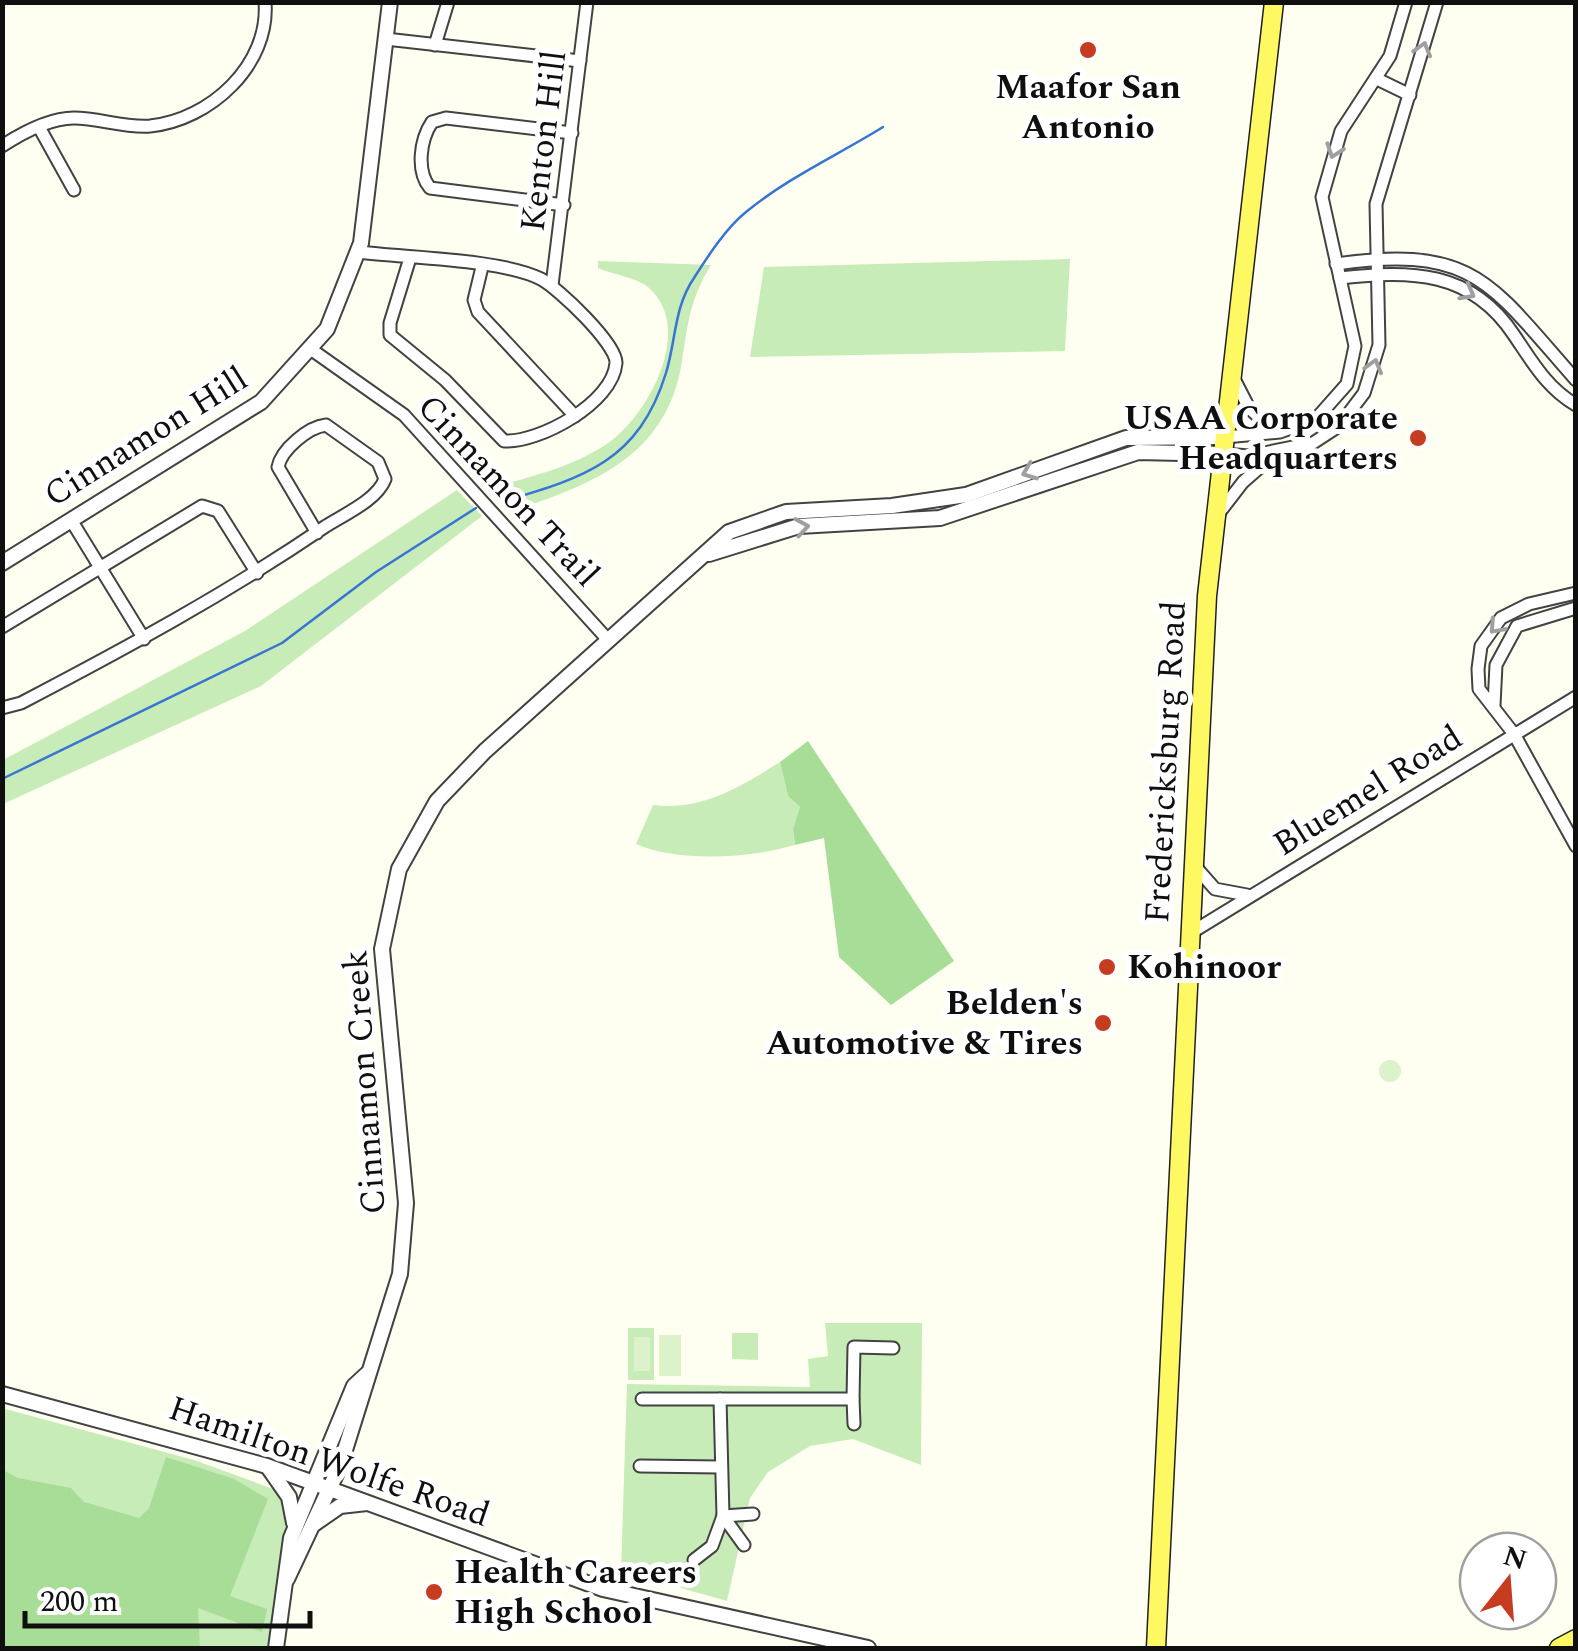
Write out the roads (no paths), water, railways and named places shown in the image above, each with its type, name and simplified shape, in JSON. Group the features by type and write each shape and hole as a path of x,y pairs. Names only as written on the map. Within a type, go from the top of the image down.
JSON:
{"main road":[{"name":"Fredericksburg Road","path":"1156,1648 1207,596 1274,2"},
{"path":"1559,1648 1576,1639"}],"street":[{"path":"2,146 39,127 73,118 146,126 195,111 224,93 250,64 264,28 265,2"},
{"name":"Cinnamon Hill","path":"2,563 250,410 281,386 312,350 340,306 359,252 390,2"},
{"path":"435,45 448,2"},
{"name":"Kenton Hill","path":"552,285 587,2"},
{"path":"1225,446 1316,419 1347,384 1355,346 1322,197 1330,160 1355,103 1390,56 1406,2"},
{"path":"1217,516 1242,482 1278,452 1332,433 1364,393 1380,345 1376,204 1437,2"},
{"path":"386,39 580,62"},
{"path":"1377,78 1410,94"},
{"path":"564,205 437,190 423,178 423,152 428,128 438,119 572,133"},
{"path":"39,127 74,190"},
{"path":"359,252 410,258 522,272 552,285 616,358 602,390 575,416 544,433 504,441 445,380 395,342 388,328 410,258"},
{"path":"1336,264 1375,258 1427,258 1463,270 1494,288 1576,380"},
{"path":"482,267 474,300 478,312 575,416"},
{"path":"1340,278 1434,275 1489,304 1556,393 1576,405"},
{"name":"Cinnamon Trail","path":"312,350 404,414 609,641"},
{"path":"1233,377 1249,408 1275,432"},
{"path":"2,708 144,639 257,573 379,491 385,479 378,462 332,426 316,427 282,454 278,467 316,533"},
{"name":"Cinnamon Creek","path":"276,1648 287,1579 302,1528 322,1484 354,1386 367,1374 394,1298 406,1228 382,978 384,928 398,869 442,795 710,554 718,540 750,522 812,508 892,506 966,494 1087,450 1158,434 1225,446"},
{"path":"1225,446 1278,452"},
{"name":"Cinnamon Creek","path":"710,554 729,551 756,538 818,524 940,518 1138,452 1225,446"},
{"path":"1087,450 1092,466"},
{"path":"2,626 194,508 209,506 218,511 257,573"},
{"path":"71,520 144,639"},
{"path":"750,522 756,538"},
{"path":"1576,593 1516,608 1490,630 1480,646 1479,689 1514,734 1576,846"},
{"path":"1494,704 1496,666 1517,626 1576,608"},
{"name":"Bluemel Road","path":"1189,934 1576,697"},
{"path":"1192,863 1215,889 1227,894 1252,894"},
{"path":"854,1424 854,1347 893,1348"},
{"name":"Hamilton Wolfe Road","path":"2,1394 267,1466 602,1589 868,1648"},
{"path":"642,1399 853,1399"},
{"path":"694,1560 712,1546 724,1516 720,1399"},
{"path":"267,1466 289,1497 302,1528 340,1506 372,1503"},
{"path":"640,1466 720,1466"},
{"path":"724,1516 752,1514"},
{"path":"724,1516 744,1545"}],"waterway":[{"path":"501,502 581,474 623,447 654,403 666,373 687,289 724,234 778,188 883,127"},
{"path":"2,779 282,643 376,572 476,508"}],"place":[{"name":"Maafor San Antonio","path":"1088,50"},
{"name":"USAA Corporate Headquarters","path":"1418,438"},
{"name":"Kohinoor","path":"1107,967"},
{"name":"Belden's Automotive & Tires","path":"1103,1023"},
{"name":"Health Careers High School","path":"434,1592"}]}
